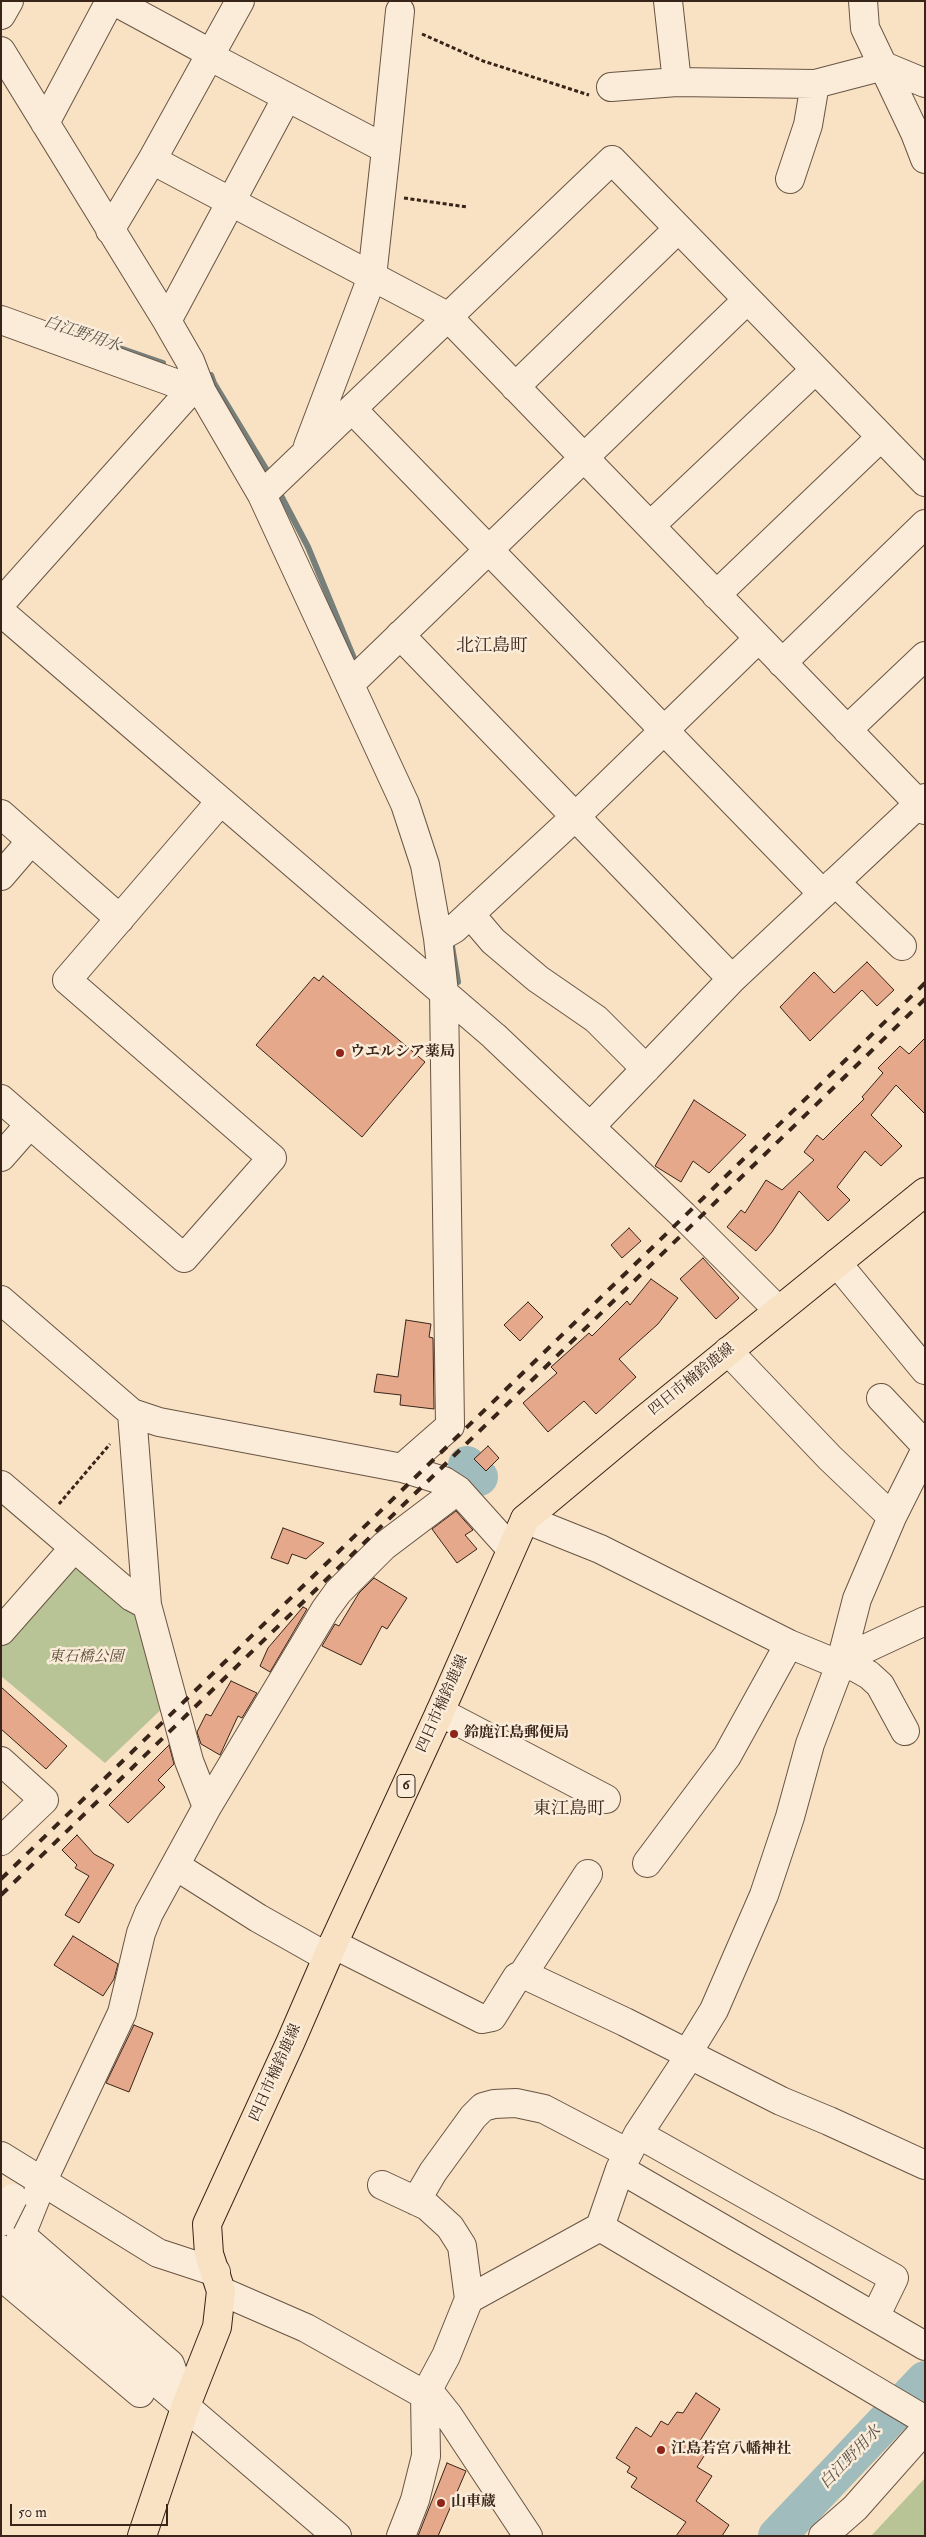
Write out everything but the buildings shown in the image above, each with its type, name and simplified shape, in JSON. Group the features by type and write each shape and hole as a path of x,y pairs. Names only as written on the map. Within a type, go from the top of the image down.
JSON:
{"main road":[{"name":"四日市楠鈴鹿線","path":"142,2536 185,2408 217,2327 218,2281 209,2254 207,2224 292,2041 330,1950 440,1712 525,1519 778,1310 925,1192"}],"street":[{"path":"1,15 9,1"},
{"path":"45,123 110,1"},
{"path":"114,1 287,97 386,149"},
{"path":"110,230 152,160 240,1"},
{"path":"668,1 676,82"},
{"path":"863,1 865,28 915,133 925,160"},
{"path":"306,452 372,277 399,18"},
{"path":"1,51 11,82 45,123 167,321 190,361 198,385 270,487 351,683 405,804 425,865 452,929 444,993 450,1426 402,1468"},
{"path":"611,87 676,82 815,84 884,66 925,82"},
{"path":"790,179 808,125 815,84"},
{"path":"167,321 287,97"},
{"path":"152,160 230,203 447,316 758,639 923,804 829,888 732,979 590,1126"},
{"path":"270,487 612,160 925,482"},
{"path":"515,387 678,229"},
{"path":"351,683 747,300"},
{"path":"1,320 175,383 198,385"},
{"path":"650,526 815,370"},
{"path":"198,385 184,398 5,620 494,1036 590,1126 778,1310"},
{"path":"352,409 664,731 829,888 902,946"},
{"path":"716,595 881,437"},
{"path":"782,663 925,524"},
{"path":"400,635 732,979"},
{"path":"452,929 576,816 758,639"},
{"path":"847,730 925,656"},
{"path":"1,1099 184,1258 272,1158 67,980 220,802"},
{"path":"1,814 120,919"},
{"path":"1,876 31,840"},
{"path":"452,929 493,941 538,979 596,1019 646,1069"},
{"path":"1,1157 30,1124"},
{"path":"837,1263 925,1370"},
{"path":"1,1300 132,1414 159,1422 402,1468 444,1481 458,1490 511,1548"},
{"path":"728,1351 830,1458 892,1517"},
{"path":"881,1398 925,1445"},
{"path":"132,1414 146,1605 189,1761 207,1807"},
{"path":"469,2299 600,2227 629,2152 714,2010 764,1894 790,1817 810,1744 840,1665 857,1599 892,1517 925,1451"},
{"path":"1,1485 132,1597 146,1605"},
{"path":"8,2235 43,2180 122,2013 141,1933 149,1913 207,1807 324,1610 338,1592 384,1546 458,1490"},
{"path":"525,1519 600,1549 789,1644 840,1665 855,1667 870,1675 880,1685 905,1731"},
{"path":"1,1631 74,1548"},
{"path":"840,1665 854,1654 925,1622"},
{"path":"647,1864 726,1756 789,1644"},
{"path":"440,1712 606,1799"},
{"path":"1,1761 44,1800 1,1841"},
{"path":"176,1866 258,1918 482,2019 492,2017 517,1977 523,1974 588,1874"},
{"path":"523,1974 689,2054 781,2101 830,2120 925,2165"},
{"path":"416,2201 433,2172 473,2117 483,2107 494,2104 516,2103 544,2109 629,2152 894,2278 875,2317"},
{"path":"629,2152 875,2317 925,2346"},
{"path":"1,2156 43,2180 158,2253 218,2281 426,2393 448,2415 528,2536"},
{"path":"382,2185 428,2206 450,2227 462,2246 469,2299 446,2356 426,2393 426,2456 415,2500 401,2536"},
{"path":"7,2206 8,2235 185,2408 337,2536"},
{"path":"600,2227 912,2414 855,2508 823,2536"},
{"path":"1,2276 149,2401 185,2408"}],"path":[{"path":"399,18 483,61 594,96 606,94 611,87"},
{"path":"382,195 467,206"},
{"path":"44,1522 132,1414"}],"green space":[{"name":"東石橋公園","path":"70,1564 81,1564 146,1621 169,1702 105,1763 1,1676 1,1646"},
{"path":"925,2478 925,2536 871,2536"}],"waterway":[{"name":"白江野用水","path":"85,336 163,363"},
{"path":"211,375 271,477"},
{"path":"277,488 308,547 358,668"},
{"path":"452,946 458,982"},
{"path":"467,1465 469,1473 479,1477"},
{"name":"白江野用水","path":"777,2536 925,2380"}],"railway":[{"path":"1,1879 925,983"},
{"path":"1,1895 925,999"}],"place":[{"name":"ウエルシア薬局","path":"340,1053"},
{"name":"鈴鹿江島郵便局","path":"454,1734"},
{"name":"江島若宮八幡神社","path":"661,2450"},
{"name":"山車蔵","path":"441,2503"}],"district":[{"name":"北江島町","path":"492,647"},
{"name":"東江島町","path":"569,1810"}]}
